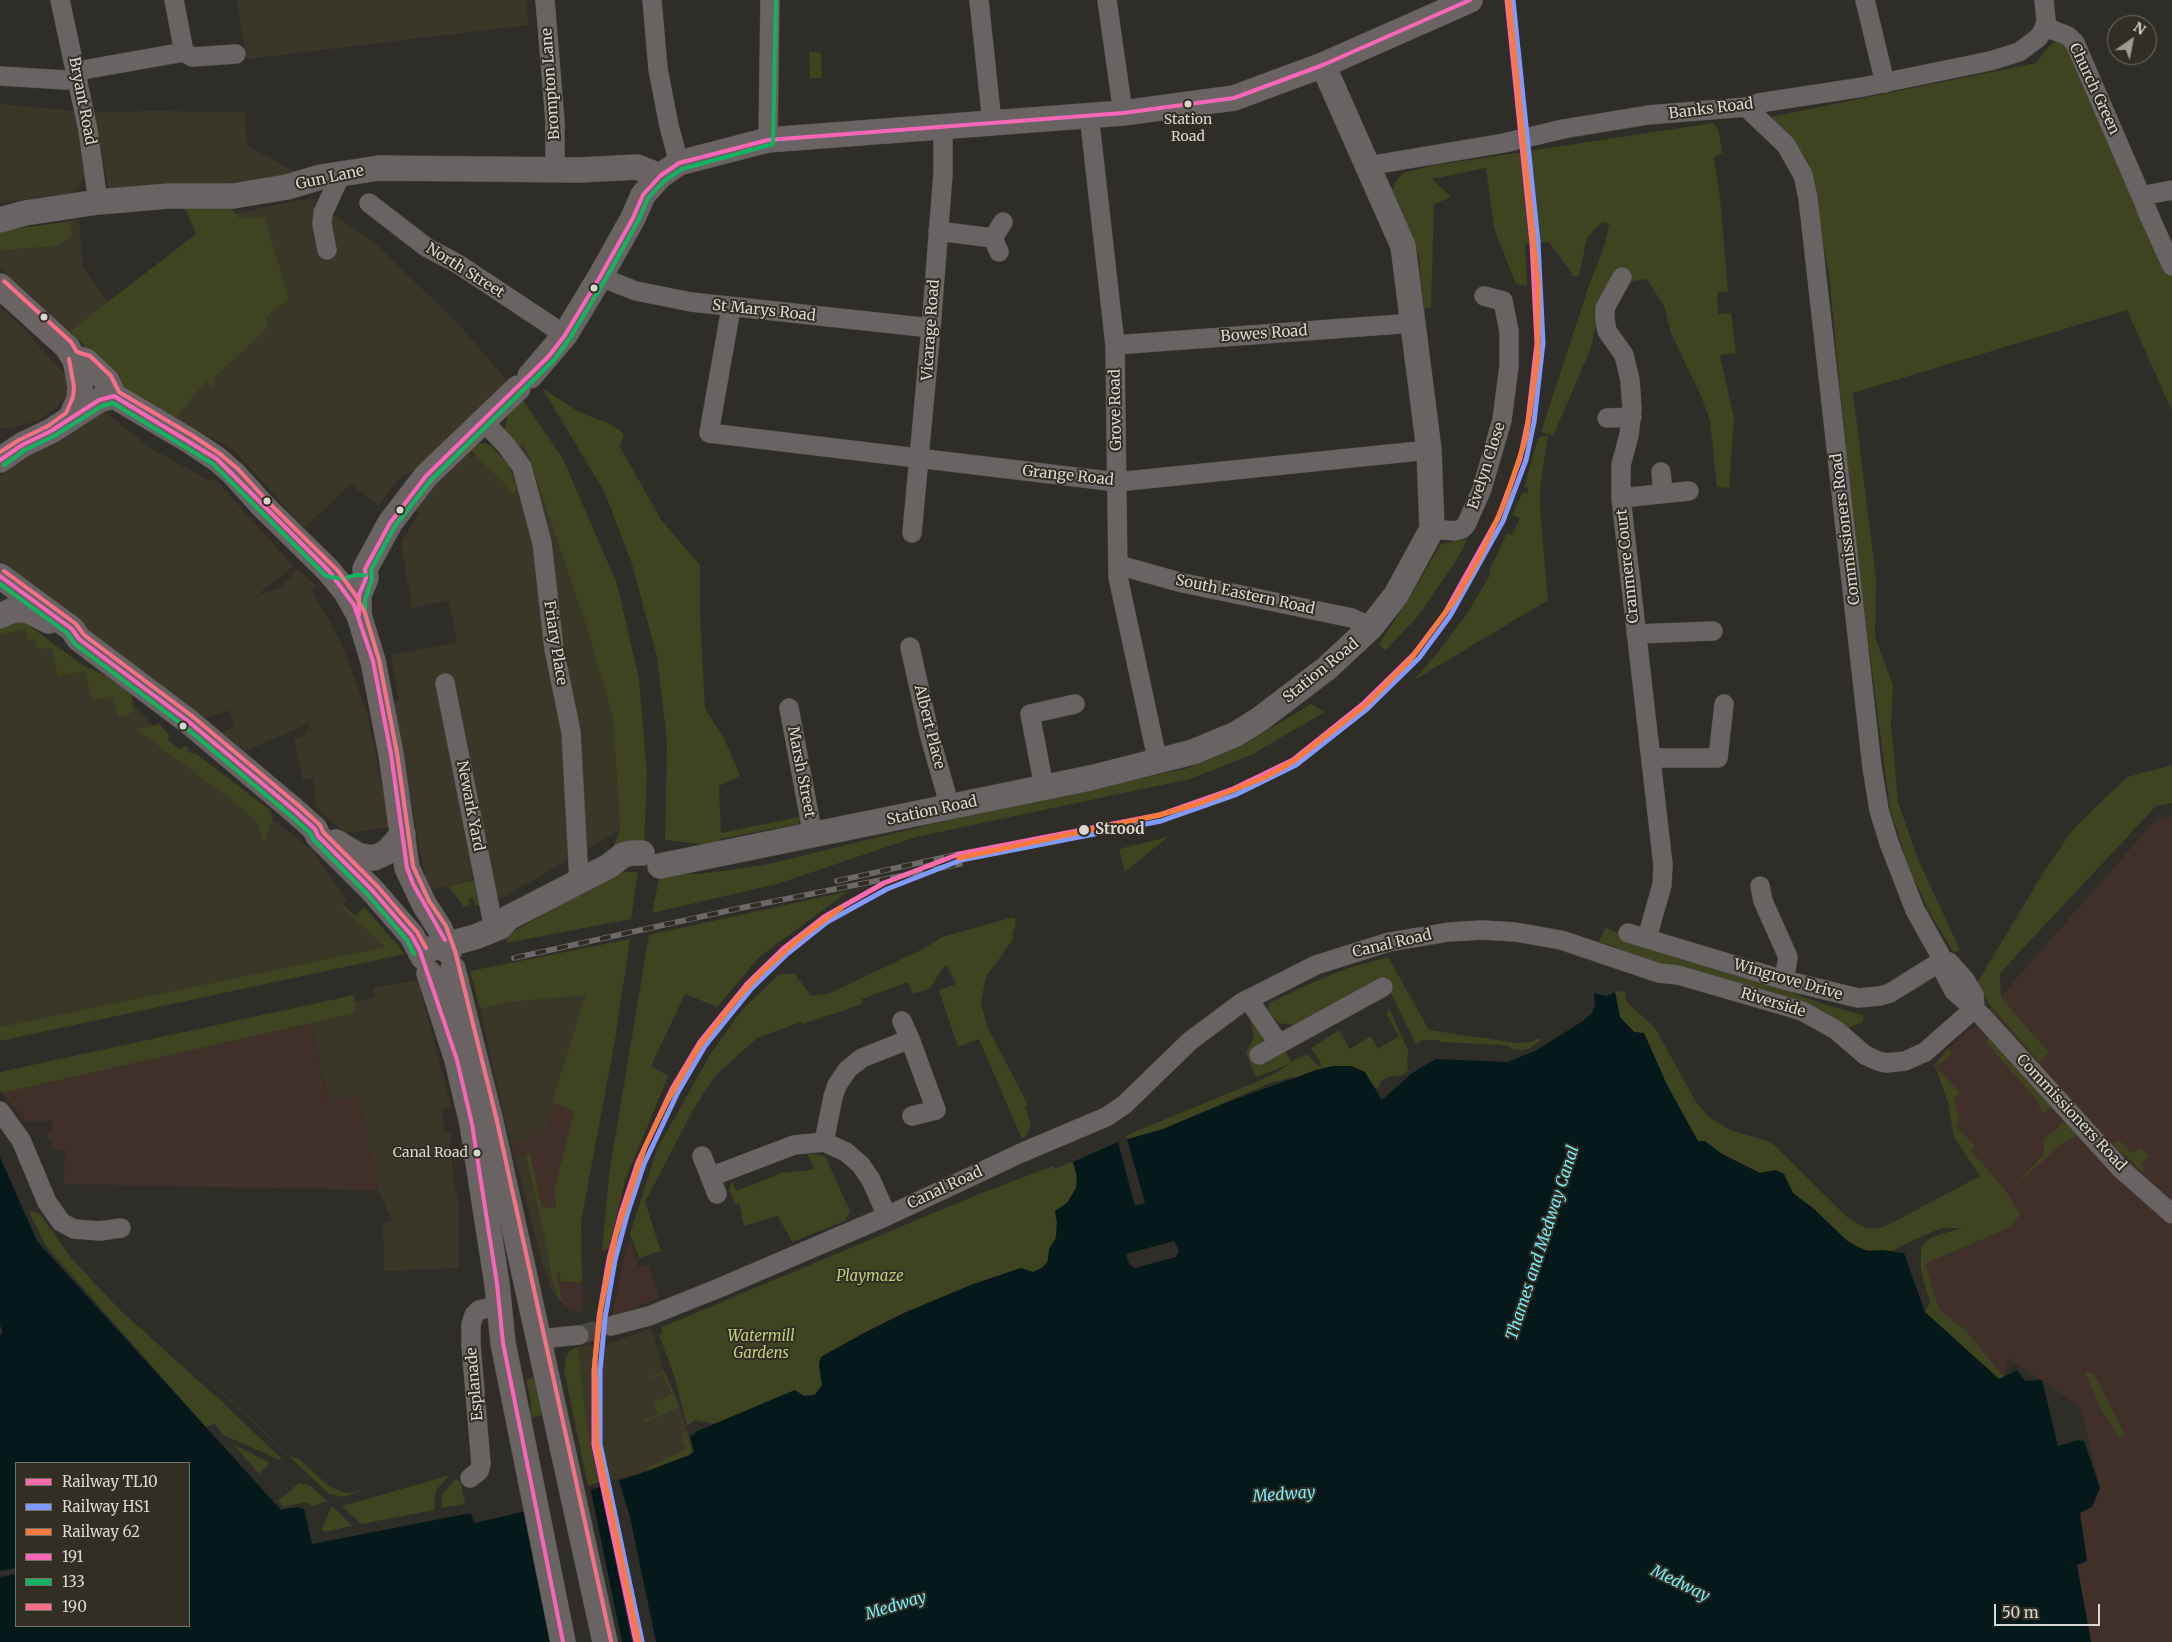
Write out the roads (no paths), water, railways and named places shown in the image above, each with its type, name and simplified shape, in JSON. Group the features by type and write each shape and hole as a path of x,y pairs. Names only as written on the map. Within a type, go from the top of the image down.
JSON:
{"main road":[{"path":"359,615 359,596 366,578 365,568 390,523 416,488 524,382 565,335 600,277 643,196 670,169 768,140 1089,114 1123,113 1234,98 1322,66 1470,0"},
{"path":"1322,66 1403,246 1429,450 1432,529"},
{"name":"Gun Lane","path":"0,220 25,213 98,202 169,196 233,196 287,187 321,177 394,167 555,168 579,170 637,167 670,169"},
{"path":"0,286 67,348 75,358 80,387 79,399 71,417"},
{"path":"75,358 86,361 107,381 114,396 217,459 234,474 262,505 330,571 346,592 359,615 373,661 391,754 407,868 491,1122 605,1642"},
{"path":"0,460 22,444 51,431 99,400 114,396"},
{"name":"Station Road","path":"434,951 498,922 609,866 623,855 632,852 651,860 692,861 1158,763 1213,745 1251,726 1327,668 1371,627 1396,595 1432,529"},
{"path":"330,571 342,573 365,568"},
{"path":"0,576 72,629 78,639"},
{"path":"0,616 13,610 27,610 42,616 67,635 78,639 188,721 315,829 318,836 434,951 472,1124 503,1343 563,1642"},
{"path":"315,829 323,830 348,851 365,858 384,854 397,843 403,834"},
{"path":"499,1305 508,1284 515,1238"},
{"path":"499,1305 539,1339"},
{"path":"521,1430 528,1402 522,1360 526,1351 539,1339"}],"street":[{"name":"Bryant Road","path":"60,0 88,130 98,202"},
{"path":"174,0 184,52"},
{"name":"Brompton Lane","path":"545,0 555,121 555,168"},
{"path":"652,0 658,69 669,126 670,169"},
{"path":"768,140 770,0"},
{"path":"979,0 992,123"},
{"path":"1107,0 1123,113"},
{"path":"1865,0 1886,83"},
{"path":"2044,0 2047,15 2044,27"},
{"name":"Banks Road","path":"1367,166 1504,143 1563,129 1648,115 1746,107 1886,83 2015,54 2034,42 2044,27"},
{"name":"Church Green","path":"2044,27 2068,36 2075,43 2172,266"},
{"path":"0,76 66,80 77,74 184,52 192,57 236,54"},
{"name":"Commissioners Road","path":"1746,107 1786,145 1803,175 1808,198 1872,767 1879,810 1889,843 1915,910 1943,960 1942,966 1953,989 1961,999 1975,1008 2116,1163 2172,1214"},
{"name":"Grove Road","path":"1089,114 1115,345 1118,566 1123,604 1158,763"},
{"name":"Vicarage Road","path":"912,533 920,459 943,174 943,127"},
{"path":"327,250 322,224 323,213 341,174"},
{"path":"2140,194 2172,190"},
{"name":"North Street","path":"369,202 426,247 458,264 565,335"},
{"path":"938,231 998,237"},
{"name":"St Marys Road","path":"600,277 626,288 657,296 731,308 931,328"},
{"name":"Cranmere Court","path":"1622,277 1606,308 1605,320 1607,331 1624,355 1630,380 1632,417 1621,465 1621,498 1663,868 1662,884 1647,938"},
{"name":"Evelyn Close","path":"1432,529 1455,531 1464,528 1482,490 1502,420 1510,366 1508,297 1484,296"},
{"name":"Grange Road","path":"731,308 709,433 1117,482 1429,450"},
{"name":"Bowes Road","path":"1115,345 1414,323"},
{"path":"1607,418 1632,417"},
{"name":"Friary Place","path":"483,421 506,445 522,467 542,543 554,649 571,732 579,881"},
{"path":"1661,472 1663,493"},
{"name":"Cranmere Court","path":"1621,498 1689,491"},
{"name":"South Eastern Road","path":"1118,566 1193,585 1352,618 1371,627"},
{"name":"Cranmere Court","path":"1636,634 1713,631"},
{"name":"Albert Place","path":"910,647 930,737 950,807"},
{"name":"Newark Yard","path":"445,684 498,922"},
{"path":"1044,787 1030,714 1075,704"},
{"path":"1651,758 1718,758 1724,704"},
{"name":"Marsh Street","path":"789,708 813,836"},
{"path":"1760,886 1763,901 1788,958 1784,980"},
{"name":"Canal Road","path":"611,1326 649,1316 719,1288 887,1216 989,1167 1110,1115 1133,1096 1190,1041 1248,999 1316,965 1389,942 1449,932 1482,930 1546,937"},
{"name":"Wingrove Drive","path":"1628,933 1784,980 1858,998 1873,997 1898,989 1943,960"},
{"name":"Riverside","path":"1546,937 1580,945 1659,974 1678,975 1802,1011 1836,1030 1865,1054 1879,1062 1898,1062 1925,1052 1975,1008"},
{"path":"1259,1056 1383,987"},
{"path":"1248,999 1279,1044"},
{"path":"902,1021 936,1110 912,1116"},
{"path":"824,1142 833,1097 837,1085 848,1069 864,1057 910,1039"},
{"path":"0,1111 21,1140 47,1202 61,1222 74,1229 100,1231 121,1228"},
{"path":"702,1156 713,1186 794,1145 824,1142 842,1150 861,1166 871,1180 887,1216"},
{"name":"Esplanade","path":"470,1478 479,1471 481,1464 471,1325 474,1315 479,1310 499,1305"},
{"path":"539,1339 579,1335"}],"water":[{"path":"1615,992 1620,1017 1634,1032 1644,1033 1667,1085 1698,1141 1705,1141 1722,1154 1760,1173 1776,1170 1784,1174 1793,1193 1814,1209 1846,1240 1858,1247 1868,1251 1883,1250 1904,1253 1925,1312 1999,1379 2017,1370 2025,1381 2042,1380 2058,1446 2079,1440 2084,1441 2100,1488 2092,1507 2080,1513 2087,1561 2077,1565 2091,1642 0,1642 0,1577 15,1574 15,1627 190,1627 190,1462 15,1462 15,1568 0,1571 0,1335 3,1333 0,1325 0,1157 37,1241 281,1510 297,1507 304,1509 312,1544 471,1513 474,1523 522,1512 639,1474 690,1455 694,1452 690,1436 695,1434 695,1432 795,1390 804,1396 815,1395 822,1385 819,1365 821,1357 864,1333 906,1312 971,1285 1021,1268 1033,1272 1042,1268 1048,1261 1049,1249 1056,1238 1057,1222 1055,1211 1067,1203 1076,1188 1077,1177 1073,1162 1118,1142 1163,1129 1233,1100 1319,1069 1333,1066 1351,1066 1365,1072 1382,1100 1412,1073 1436,1059 1508,1062 1537,1050 1583,1021 1592,1013 1595,1004 1594,993 1606,996"}],"tunnel":[{"path":"579,1335 611,1326"}],"railway":[{"path":"837,881 959,854"},
{"path":"514,958 736,909 960,864"}],"rail line":[{"name":"TL10","path":"636,1642 594,1445 594,1371 599,1317 609,1259 621,1213 638,1162 672,1089 700,1042 747,984 783,949 824,917 884,883 959,854 1159,815 1233,789 1293,760 1363,704 1414,654 1445,613 1498,518 1520,459 1528,421 1537,343 1532,243 1507,0"},
{"name":"HS1","path":"642,1641 600,1444 600,1371 605,1318 615,1260 627,1215 644,1164 678,1092 705,1046 752,988 787,954 827,922 887,889 961,860 1161,821 1235,795 1296,765 1367,709 1419,658 1450,616 1503,521 1526,460 1534,422 1543,343 1538,242 1513,0"},
{"name":"62","path":"959,858 1160,815 1201,803 1266,777 1294,761 1367,704 1411,659 1457,597 1481,555 1505,502 1526,438 1538,357 1538,284 1509,1"},
{"name":"62","path":"639,1642 597,1443 595,1361 601,1308 616,1235 645,1147 667,1102 698,1048 735,1001 762,972 800,938 841,908"}],"place":[{"name":"Station Road","path":"1188,104"},
{"name":"Strood","path":"1084,830"},
{"name":"Canal Road","path":"477,1153"}],"water label":[{"name":"Thames and Medway Canal","path":"1543,1243"},
{"name":"Medway","path":"1284,1495"},
{"name":"Medway","path":"1680,1584"},
{"name":"Medway","path":"896,1606"}],"park label":[{"name":"Playmaze","path":"870,1277"},
{"name":"Watermill Gardens","path":"761,1346"}]}
